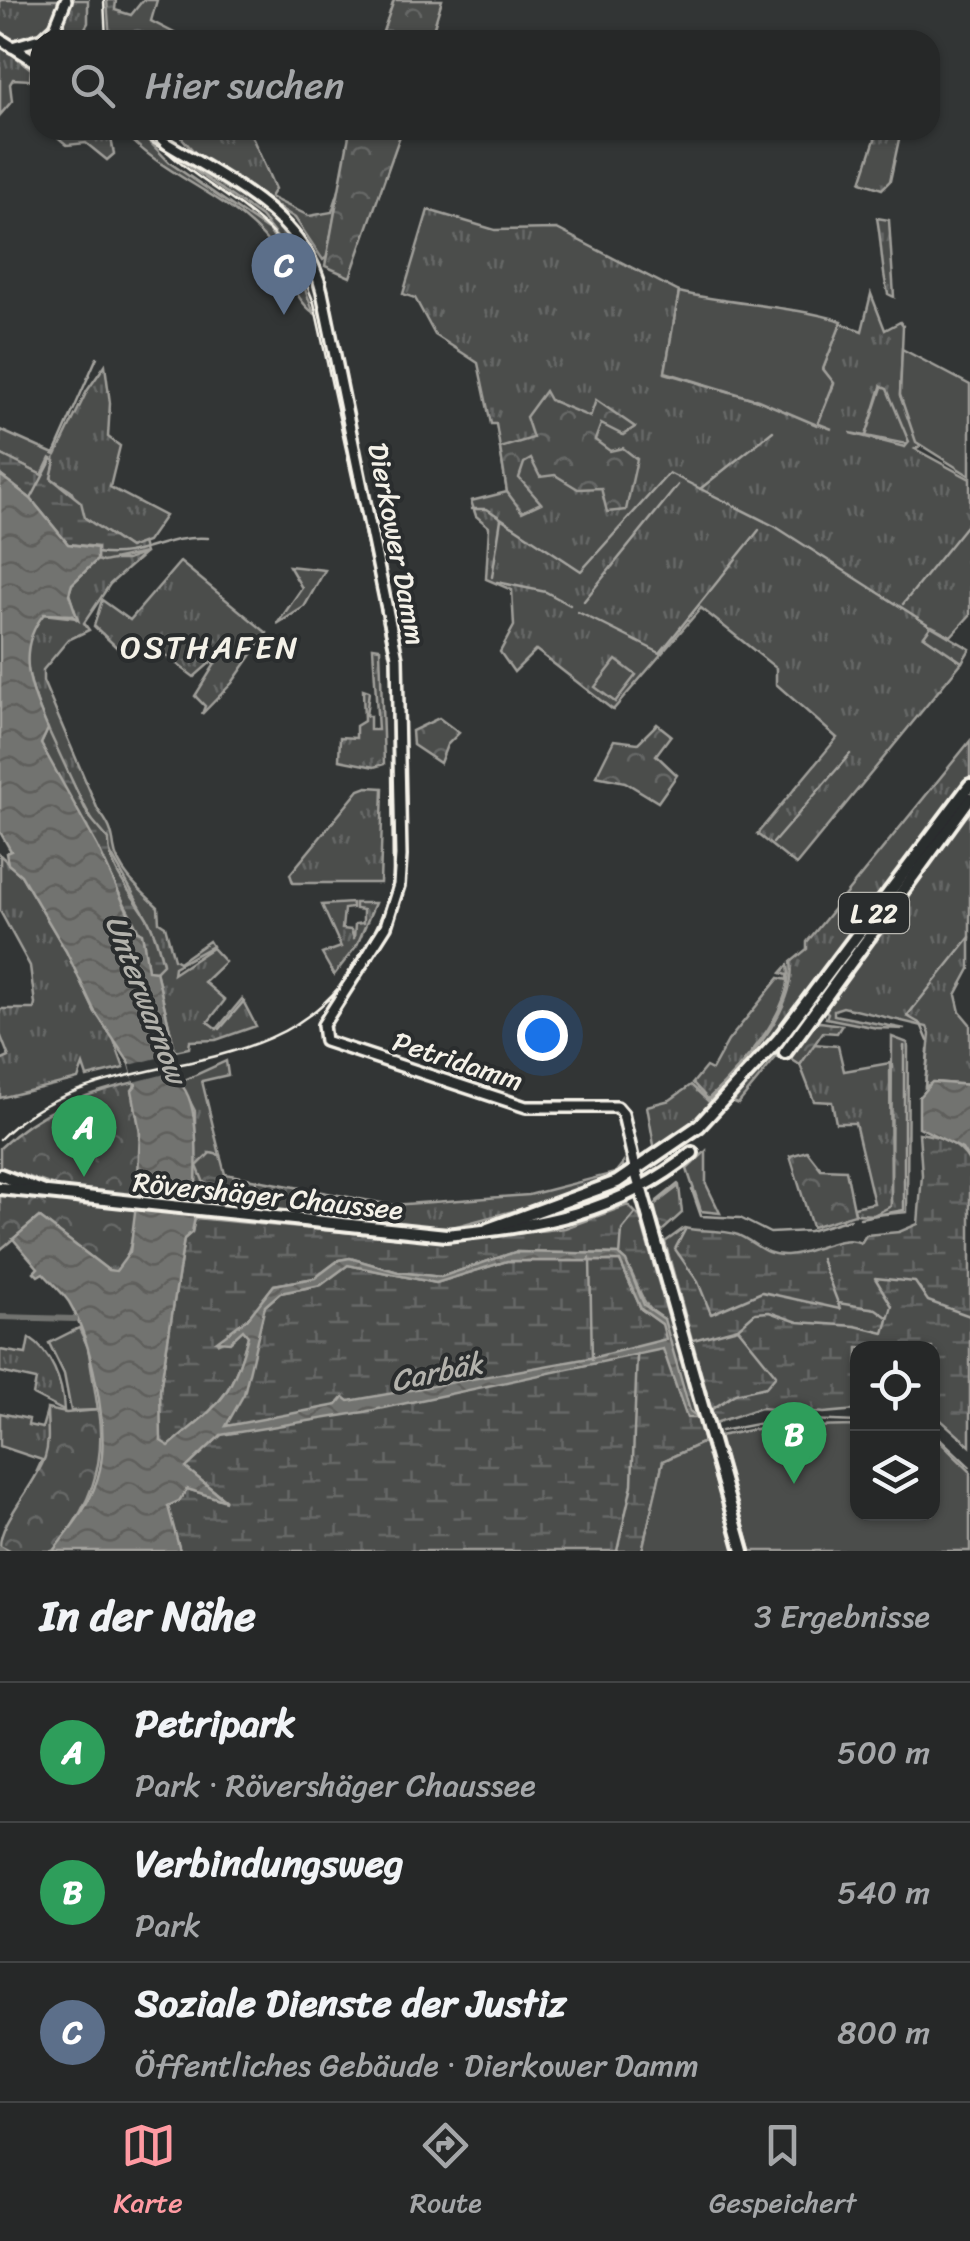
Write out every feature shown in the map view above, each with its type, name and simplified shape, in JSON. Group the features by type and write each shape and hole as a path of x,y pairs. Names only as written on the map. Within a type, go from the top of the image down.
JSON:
{"main road":[{"name":"Rövershäger Chaussee","path":"487,1230 636,1172 691,1134 754,1070 970,784"},
{"name":"L 22","path":"784,1053 970,798"},
{"name":"Rövershäger Chaussee","path":"0,1188 420,1235 506,1231 559,1221 640,1189 692,1154"},
{"name":"Petridamm","path":"636,1172 743,1551"},
{"name":"Rövershäger Chaussee","path":"0,1175 45,1193"}],"street":[{"path":"54,30 66,0"},
{"path":"51,30 56,26"},
{"path":"0,39 30,57"},
{"path":"12,46 30,41"},
{"name":"Dierkower Damm","path":"161,140 283,219 309,250 319,276 394,638 399,679 399,884 380,938 323,1025 323,1037"},
{"name":"Petridamm","path":"323,1037 330,1044 526,1107 620,1109 636,1172"}],"green space":[{"path":"0,0 59,0 59,10 47,30 30,30 30,38 13,41 0,30"},
{"path":"71,0 88,0 88,23 84,30 58,30"},
{"path":"107,0 116,0 115,10 131,15 143,0 157,0 151,21 168,30 109,30"},
{"path":"394,0 442,0 433,30 384,30"},
{"path":"0,45 30,68 30,80 13,79 12,101 0,115"},
{"path":"61,140 111,140 114,154 107,160 86,143 67,145"},
{"path":"132,140 148,140 170,163 269,231 300,276 314,313 300,299 274,250 252,225"},
{"path":"184,140 253,140 275,189 270,197 309,216 332,212 339,191 327,257 323,260 295,218 198,156"},
{"path":"348,140 398,140 350,277 325,266"},
{"path":"875,140 899,140 890,181 882,189 861,182"},
{"path":"170,153 287,229 309,261 303,270 261,217"},
{"path":"428,210 495,230 557,229 679,292 665,373 758,400 818,424 834,384 823,369 841,323 862,331 871,294 885,330 900,322 903,326 900,395 920,446 915,449 970,479 970,615 951,636 932,626 924,636 962,662 796,865 757,834 837,738 776,684 776,668 701,608 613,710 536,650 514,672 500,652 514,626 512,590 486,579 489,527 476,516 471,501 507,492 496,424 491,424 478,363 435,335 415,298 403,294","holes":["881,387 909,442 905,447 850,433 866,436"]},
{"path":"877,218 889,220 894,297 888,294"},
{"path":"679,292 842,321 823,369 834,383 817,425 758,400 665,372"},
{"path":"902,349 970,385 970,476 916,442 900,395"},
{"path":"105,365 110,403 108,437 120,446 110,487 165,516 147,542 129,548 85,518 71,491 51,478 54,460 42,475 0,454 0,430 56,455 87,391"},
{"path":"882,387 887,389 909,442 906,444 866,436"},
{"path":"545,391 550,400 590,417 596,400 635,427 623,435 601,424 595,440 610,451 623,448 637,459 626,510 607,512 601,488 578,489 555,475 540,477 531,459 524,463 519,478 541,503 522,512 507,492 500,448 533,438 526,417"},
{"path":"0,454 42,475 50,458 55,461 51,478 81,502 85,518 129,548 142,543 145,553 103,562 97,560 97,547 68,544 31,499 0,475"},
{"path":"145,553 110,584 84,623 89,630 68,640 43,670 43,681 109,828 116,856 131,880 158,907 159,922 165,926 174,959 179,962 209,941 212,946 174,967 173,974 212,948 225,962 204,982 225,1000 208,1022 217,1029 242,999 256,1026 216,1040 190,1041 189,1048 175,1051 156,971 163,963 153,930 69,777 34,692 26,658 29,632 43,614 77,618 69,594 72,584 97,560 127,560"},
{"path":"180,562 267,633 232,683 202,714 205,706 195,696 215,664 211,662 194,677 145,640 126,656 94,626 102,600 130,620"},
{"path":"289,566 325,570 304,607 277,624 302,588"},
{"path":"931,626 970,649 962,662 924,636"},
{"path":"373,647 380,648 384,764 374,767 339,760 340,737 356,738 356,726 364,721 363,689 369,691 366,716 370,716 370,730 378,730"},
{"path":"616,660 636,675 615,702 595,687"},
{"path":"439,718 459,733 447,745 440,763 413,745 412,731"},
{"path":"657,724 671,735 656,755 677,775 658,802 625,782 596,776 614,740 638,743"},
{"path":"48,729 88,815 109,840 117,872 150,923 163,964 156,971 148,971 143,939 41,744"},
{"path":"970,741 970,777 823,978 742,1073 700,1115 655,1151 647,1106 670,1100 691,1085 708,1101 735,1073 776,1019 791,980 791,962 807,949 807,942"},
{"path":"383,788 380,883 293,883 290,874 359,790"},
{"path":"970,789 782,1050 738,1104 733,1102"},
{"path":"970,802 970,969 956,995 960,1012 970,1024 970,1085 933,1082 925,1087 930,1034 927,1027 843,1007 834,1010 834,1015 905,1029 877,1028 826,1018 828,1013 823,1007"},
{"path":"0,855 21,875 66,951 95,1012 111,1032 124,1068 87,1077 83,1065 78,1079 0,1098 0,1061 9,1057 0,1034 0,1009 34,1009 35,1004 30,966 0,911"},
{"path":"352,903 352,908 344,909 342,929 351,930 354,939 355,924 363,923 363,910 355,909 355,903 375,903 357,945 334,975 322,954 341,947 322,905"},
{"path":"788,965 788,982 774,1019 749,1056 708,1099 693,1083 706,1067 712,1070 728,1041 779,978 787,980 787,975 781,973"},
{"path":"811,1024 842,1025 837,1033 823,1032 800,1065 788,1057"},
{"path":"892,1037 908,1043 907,1212 874,1215 891,1206"},
{"path":"813,1044 838,1046 844,1071 890,1063 891,1207 874,1215 855,1214 854,1207 874,1203 855,1123 836,1123 832,1102 814,1101 800,1065"},
{"path":"226,1061 228,1075 202,1081 220,1155 209,1153 214,1184 225,1203 253,1193 257,1180 392,1205 529,1195 615,1173 623,1163 623,1170 613,1180 577,1194 453,1227 369,1224 201,1204 195,1194 195,1111 180,1082"},
{"path":"135,1082 140,1135 137,1209 130,1247 116,1274 39,1217 0,1250 0,1192 89,1206 92,1192 58,1187 0,1167 0,1148 30,1123 63,1105"},
{"path":"919,1133 949,1142 970,1162 970,1446 940,1419 940,1341 850,1341 850,1411 824,1413 760,1408 715,1423 665,1242 684,1228 738,1235 772,1253 787,1255 836,1242 861,1243 866,1235 899,1232 918,1224 922,1175"},
{"path":"706,1151 706,1184 720,1213 701,1211 687,1169"},
{"path":"807,1151 821,1169 846,1170 855,1214 812,1227 790,1156"},
{"path":"210,1153 220,1155 225,1174 257,1180 253,1191 224,1200 214,1184 204,1183 197,1166"},
{"path":"679,1186 682,1213 661,1232 654,1205"},
{"path":"628,1205 640,1217 704,1442 663,1461 642,1551 180,1551 167,1506 187,1489 226,1500 185,1468 221,1435 265,1306 280,1293 321,1285 348,1265 436,1283 507,1261 620,1261 641,1309 662,1324 664,1319 648,1307 618,1254 515,1252 441,1277 398,1272 350,1258 339,1260 315,1278 274,1285 249,1318 217,1344 243,1330 248,1336 228,1389 169,1447 160,1441 160,1390 184,1239 192,1232 195,1218 447,1242 565,1228"},
{"path":"79,1328 88,1347 98,1410 71,1411 64,1374 49,1343"},
{"path":"29,1338 44,1351 54,1368 64,1411 33,1395 36,1380 0,1372 0,1350 26,1354"},
{"path":"47,1409 66,1413 98,1410 97,1468 85,1503 53,1551 10,1551 0,1546 2,1536 45,1457"},
{"path":"47,1411 64,1415 61,1470 37,1471 42,1460 0,1446 0,1413 29,1419 28,1425 42,1428"},
{"path":"798,1421 805,1427 850,1426 850,1521 940,1521 940,1442 970,1471 970,1551 751,1551 719,1436"},
{"path":"704,1442 736,1551 642,1551 663,1461"}],"water":[{"name":"Unterwarnow","path":"0,475 31,499 68,544 97,548 97,560 72,584 69,594 78,620 71,615 44,614 30,642 28,671 48,729 41,744 98,847 136,930 142,933 148,970 156,971 175,1051 169,1053 175,1080 184,1089 195,1122 195,1218 192,1232 184,1239 160,1390 161,1441 169,1446 228,1389 248,1336 243,1330 230,1342 217,1341 248,1318 274,1285 315,1278 339,1260 350,1258 398,1272 441,1277 515,1252 618,1254 626,1261 644,1305 664,1319 690,1411 699,1418 687,1418 663,1349 364,1412 221,1435 186,1468 226,1501 187,1489 179,1501 168,1506 180,1551 53,1551 81,1513 97,1482 102,1451 100,1407 84,1338 69,1302 43,1273 38,1276 34,1272 38,1268 13,1239 39,1217 108,1270 116,1271 130,1252 140,1132 130,1064 95,1012 66,951 21,875 8,864 6,853 11,851 0,832","holes":["507,1261 620,1261 641,1309 662,1324 666,1339 595,1357 349,1401 344,1397 337,1405 226,1426 244,1394 265,1306 280,1293 321,1285 348,1265 436,1283"]},
{"path":"932,1082 970,1085 970,1162 962,1149 919,1127 919,1097"}],"pier":[{"path":"173,1054 177,1071 134,1082 130,1065"}],"waterway":[{"path":"54,454 97,357"},
{"path":"700,489 773,431"},
{"path":"31,499 52,459"},
{"path":"471,509 487,509 581,571 669,473 776,527 929,625"},
{"path":"584,601 678,485"},
{"path":"492,577 501,519"},
{"path":"903,604 970,521"},
{"path":"578,612 660,653 759,530"},
{"path":"97,553 126,553 177,540 208,538"},
{"path":"497,582 546,592 570,605"},
{"path":"773,843 850,754"},
{"path":"928,1041 921,1024 907,1016 970,937"},
{"path":"220,1029 244,1001"},
{"path":"860,1218 904,1210 904,1046"},
{"path":"925,1087 928,1050"},
{"path":"657,1201 678,1184"},
{"path":"692,1190 701,1216 740,1218 770,1233 809,1231 850,1219"},
{"path":"620,1256 622,1230 635,1214"},
{"path":"685,1230 675,1249 698,1282 711,1314 762,1292 840,1309 838,1303"},
{"path":"590,1258 592,1360"},
{"path":"821,1259 838,1303 876,1309 887,1317"},
{"name":"Carbäk","path":"693,1340 738,1328 755,1313 769,1312 798,1322 855,1326 884,1333 892,1306 875,1278 915,1282 928,1301 970,1316"},
{"path":"0,1317 75,1319"},
{"path":"706,1413 735,1394 766,1387 776,1375 738,1328"},
{"path":"617,1551 632,1485 637,1354"},
{"path":"721,1431 783,1419 850,1422"},
{"path":"940,1439 970,1467"}],"tram line":[{"path":"104,0 106,30"},
{"path":"0,1139 40,1108 85,1088 231,1052 277,1035 319,1008 367,945 383,912 393,876 391,655 314,303 299,269 281,243 156,140"}],"place":[{"name":"Soziale Dienste der Justiz","path":"284,315"},
{"name":"Petripark","path":"84,1177"},
{"name":"Verbindungsweg","path":"794,1484"}],"district":[{"name":"OSTHAFEN","path":"210,647"}]}
